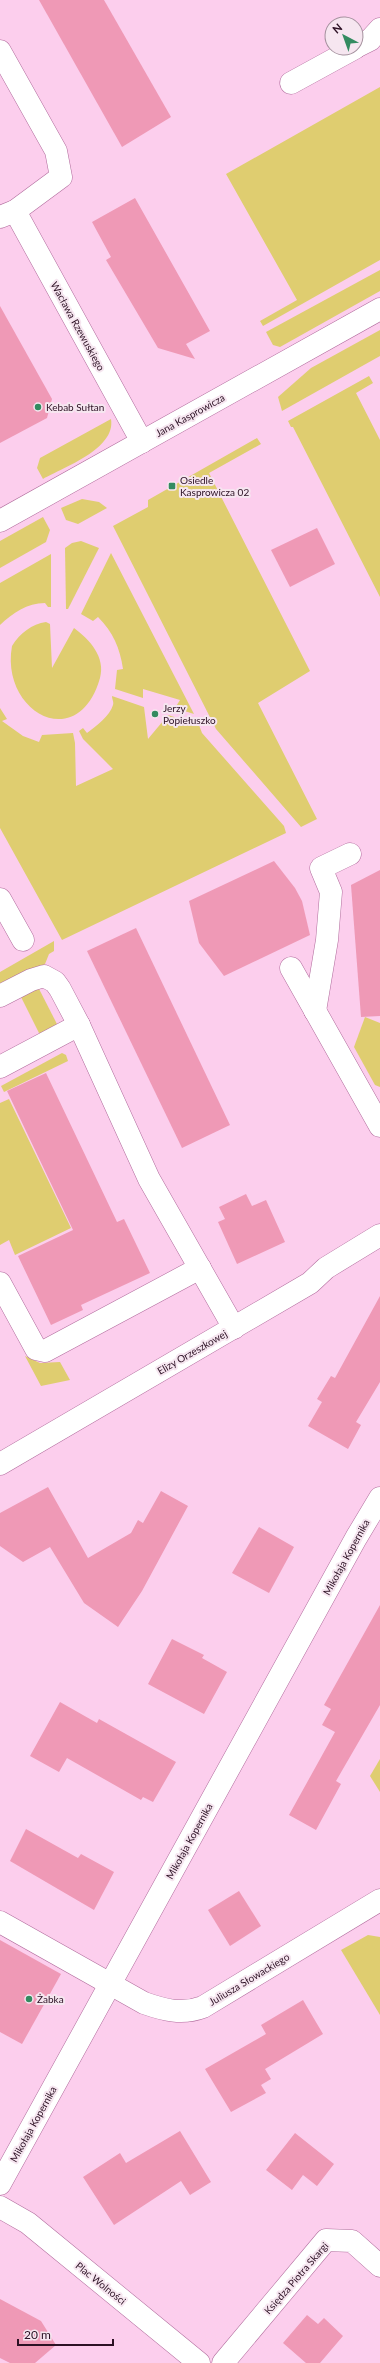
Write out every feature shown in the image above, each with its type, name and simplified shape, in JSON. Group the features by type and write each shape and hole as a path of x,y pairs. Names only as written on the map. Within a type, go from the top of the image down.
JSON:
{"street":[{"path":"364,43 370,40 380,29"},
{"name":"Wacława Rzewuskiego","path":"0,51 56,151 61,177 7,214 142,442"},
{"path":"291,83 340,56"},
{"name":"Jana Kasprowicza","path":"0,521 380,310"},
{"path":"315,1011 327,940 331,892 321,868 350,854"},
{"path":"0,899 23,940"},
{"path":"291,968 380,1126"},
{"path":"0,996 37,978 50,978 60,989 79,1024 149,1179 234,1328"},
{"path":"0,1067 79,1024"},
{"name":"Elizy Orzeszkowej","path":"0,1464 310,1283 326,1268 380,1235"},
{"path":"0,1283 36,1349 45,1351 200,1268"},
{"name":"Mikołaja Kopernika","path":"0,2184 356,1538 380,1498"},
{"name":"Juliusza Słowackiego","path":"0,1922 110,1985 162,2009 192,2011 203,2007 380,1900"},
{"name":"Plac Wolności","path":"0,2207 28,2223 199,2363"},
{"name":"Księdza Piotra Skargi","path":"223,2363 326,2240 352,2240 380,2266"}],"shaded area":[{"path":"380,87 380,260 263,326 260,321 297,300 226,174"},
{"path":"380,270 380,291 280,347 273,345 266,332"},
{"path":"380,330 380,356 282,411 278,397 311,368"},
{"path":"369,376 373,383 356,393 380,440 380,597 293,427 291,427 288,421"},
{"path":"111,419 110,430 105,439 97,448 75,463 43,479 37,468 40,458"},
{"path":"257,438 261,444 209,473 310,671 258,703 317,819 301,827 216,729 113,526 148,507 148,500"},
{"path":"82,499 99,502 107,508 78,524 66,520 61,508"},
{"path":"43,517 50,530 46,542 0,568 0,541"},
{"path":"81,541 99,548 68,609 66,609 65,548 72,543"},
{"path":"111,553 194,714 175,708 180,700 143,689 143,698 115,689 117,670 123,669 120,654 115,641 108,628 98,617 93,621 81,614"},
{"path":"51,554 51,607 48,607 45,603 38,603 26,607 10,616 0,625 0,583"},
{"path":"46,622 50,624 52,668 74,628 95,649 101,663 100,678 89,701 75,715 59,719 43,716 29,705 18,690 11,669 12,646 15,641 31,627"},
{"path":"112,696 144,707 148,739 168,715 199,725 202,733 284,826 286,833 62,940 0,828 0,708 7,719 2,721 23,736 39,742 42,735 73,733 75,743 76,786 113,769 83,739 79,731 83,728 87,733 106,717 113,705"},
{"path":"54,941 54,951 49,954 45,964 0,988 0,972"},
{"path":"37,985 58,1026 40,1035 20,995"},
{"path":"365,1017 380,1023 380,1087 375,1085 354,1047"},
{"path":"62,1053 66,1055 68,1061 4,1092 1,1086"},
{"path":"9,1099 71,1228 15,1255 9,1240 0,1245 0,1103"},
{"path":"25,1356 40,1363 60,1362 70,1380 41,1386"},
{"path":"380,1759 380,1792 370,1776"},
{"path":"368,1935 380,1937 380,2015 341,1950"}],"building":[{"path":"39,0 104,0 171,117 122,147"},
{"path":"135,198 210,331 186,344 195,359 158,348 106,260 111,257 92,222"},
{"path":"0,306 52,399 47,418 0,443"},
{"path":"317,528 335,564 290,587 271,550"},
{"path":"274,861 295,888 302,901 310,935 224,976 199,943 189,901"},
{"path":"380,870 380,1016 361,1017 351,885"},
{"path":"136,928 230,1125 182,1148 87,951"},
{"path":"46,1073 117,1222 124,1219 150,1273 81,1305 83,1310 51,1325 18,1256 73,1230 7,1091"},
{"path":"246,1194 252,1206 266,1200 285,1242 237,1264 218,1222 225,1219 219,1207"},
{"path":"380,1296 380,1382 356,1422 361,1425 348,1449 308,1426 322,1402 317,1399 331,1376 335,1378"},
{"path":"48,1487 88,1558 131,1533 138,1520 143,1523 161,1491 188,1506 142,1591 118,1627 84,1603 50,1547 23,1562 0,1546 0,1513"},
{"path":"259,1527 294,1547 269,1593 232,1573"},
{"path":"380,1605 380,1705 336,1781 341,1784 316,1830 289,1815 335,1732 322,1725 331,1709 324,1705"},
{"path":"172,1639 204,1655 202,1658 227,1672 204,1714 148,1684"},
{"path":"60,1702 97,1723 99,1719 176,1762 153,1802 143,1797 141,1800 67,1758 59,1772 30,1756"},
{"path":"26,1829 78,1858 81,1854 114,1872 94,1910 10,1861"},
{"path":"239,1891 261,1926 230,1946 208,1910"},
{"path":"0,1940 61,1974 22,2044 0,2032"},
{"path":"303,2000 323,2034 265,2069 271,2079 261,2085 266,2093 231,2112 205,2069 266,2034 261,2025"},
{"path":"180,2131 211,2182 190,2195 181,2181 114,2225 83,2177 120,2153 126,2163"},
{"path":"295,2133 334,2164 317,2186 303,2175 292,2190 266,2170"},
{"path":"0,2299 41,2321 56,2345 35,2363 10,2363 0,2358"},
{"path":"307,2315 318,2324 324,2318 343,2336 320,2363 306,2363 283,2343"}],"place":[{"name":"Kebab Sułtan","path":"38,407"},
{"name":"Osiedle Kasprowicza 02","path":"172,486"},
{"name":"Jerzy Popiełuszko","path":"155,714"},
{"name":"Żabka","path":"29,1999"}]}
